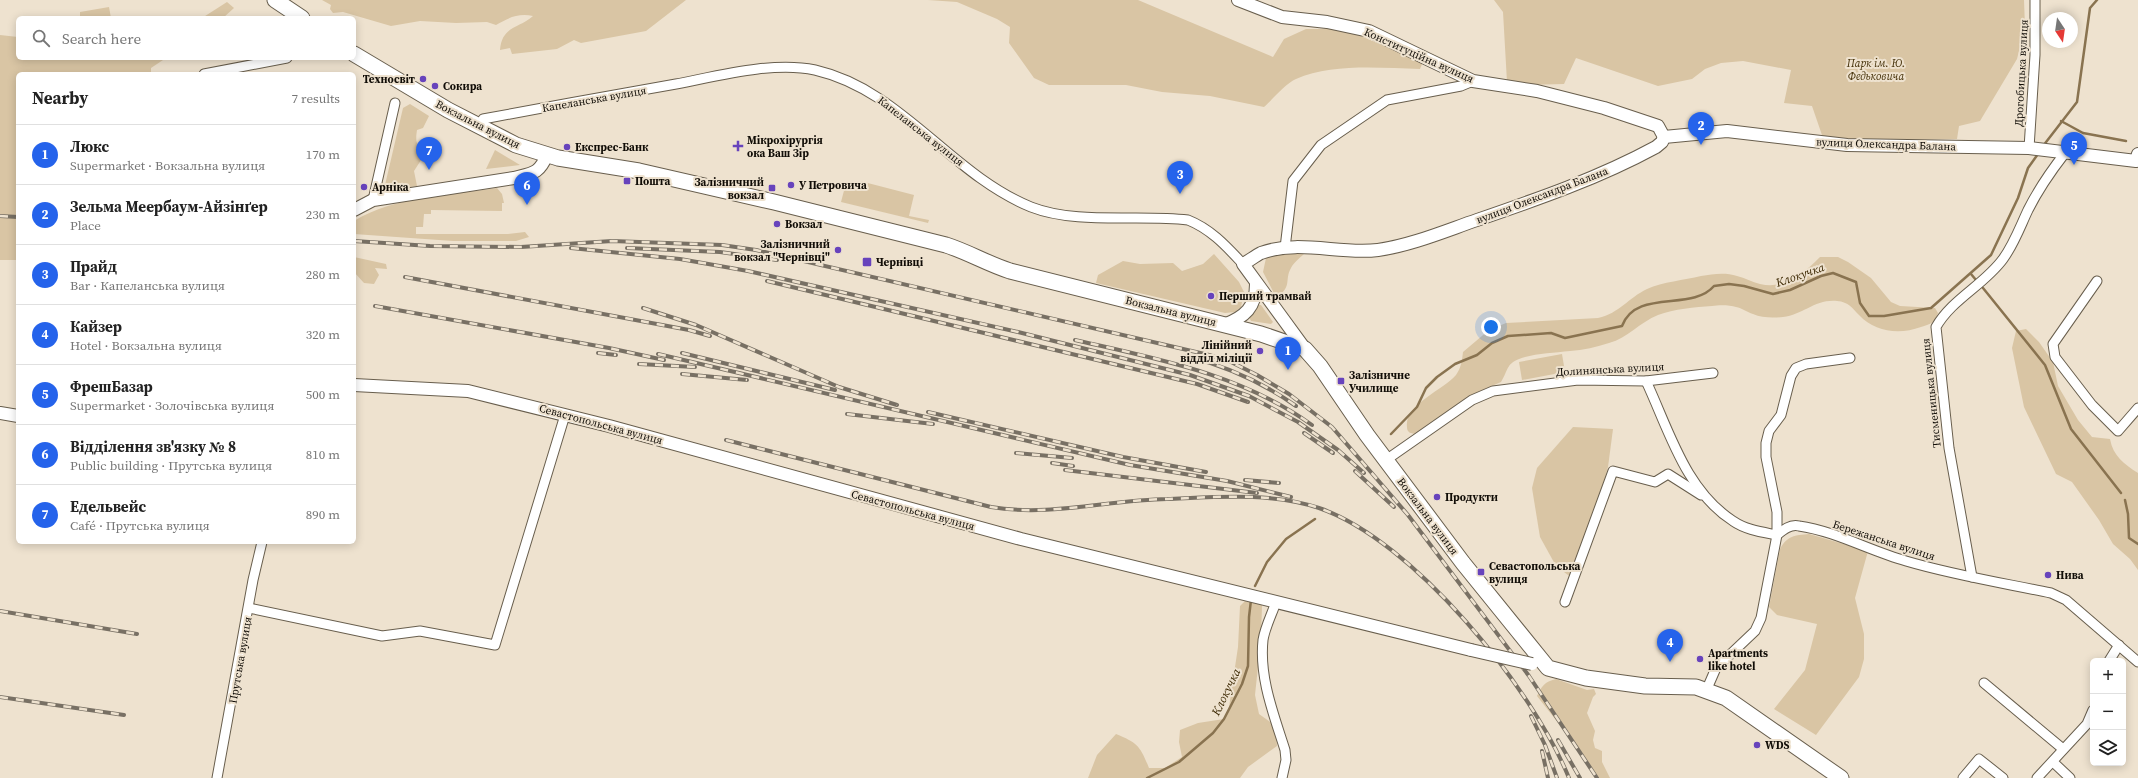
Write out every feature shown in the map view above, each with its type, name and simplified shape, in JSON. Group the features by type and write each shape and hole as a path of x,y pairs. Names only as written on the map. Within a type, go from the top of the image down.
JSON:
{"main road":[{"path":"275,0 299,16"},
{"name":"Вокзальна вулиця","path":"356,55 448,110 516,145 547,155 639,171 774,202 961,250 991,265 1010,271 1252,332 1305,349 1320,366 1386,460 1463,563 1548,668"},
{"path":"1548,668 1594,679 1645,686 1696,687 1726,698 1841,778"}],"street":[{"name":"Конституційна вулиця","path":"1238,0 1282,17 1338,24 1377,34 1473,81 1537,91 1604,108 1658,126 1664,137"},
{"name":"Дрогобицька вулиця","path":"2029,148 2035,55 2034,0"},
{"path":"214,72 277,60"},
{"name":"Капеланська вулиця","path":"479,126 483,119 730,74 774,68 804,68 838,77 876,96 987,182 1030,206 1059,214 1188,220 1200,225 1210,232 1243,264 1256,284 1305,349"},
{"path":"1285,248 1293,182 1321,146 1387,100 1461,86 1473,81"},
{"path":"373,200 395,103"},
{"name":"вулиця Олександра Балана","path":"1243,264 1260,254 1285,248 1316,247 1360,251 1378,250 1412,241 1528,203 1592,178 1656,148 1662,142 1664,137 1688,133 1728,131 1847,145 2029,148 2137,159"},
{"name":"Тисменицька вулиця","path":"1972,577 1949,448 1936,327 1943,315 1990,273 2007,254 2028,210 2059,152"},
{"path":"356,209 373,200 514,178 532,173 542,168 547,155"},
{"path":"2097,281 2053,344 2053,350 2059,362 2092,405 2118,431 2138,408"},
{"path":"1224,325 1245,316 1254,301 1256,284"},
{"path":"1245,316 1246,326 1252,332"},
{"path":"1706,691 1716,668 1755,631 1761,618 1777,535 1777,512 1766,457 1766,443 1769,431 1781,415 1791,376 1796,368 1806,364 1850,358"},
{"name":"Долинянська вулиця","path":"1386,460 1472,400 1493,391 1578,380 1646,381 1713,373"},
{"path":"1646,381 1659,410 1670,441 1688,472 1712,503"},
{"name":"Севастопольська вулиця","path":"356,385 468,391 565,415 1021,539 1548,668"},
{"path":"0,413 16,416"},
{"path":"249,608 382,636 420,631 495,645 565,415"},
{"path":"1565,602 1613,471 1655,482 1668,474 1693,489 1734,522 1750,529 1777,535"},
{"name":"Бережанська вулиця","path":"1777,535 1785,528 1797,525 1830,534 1905,561 1972,577 2051,593 2066,600 2138,662"},
{"name":"Прутська вулиця","path":"217,778 262,544"},
{"path":"1276,602 1263,638 1262,662 1266,687 1285,750 1286,760 1282,778"},
{"path":"2110,658 2119,645"},
{"path":"1984,683 2063,749"},
{"path":"2037,778 2087,724 2090,717"},
{"path":"1963,778 1979,759 2003,778"},
{"path":"2053,762 2070,778"}],"green space":[{"path":"322,0 686,0 646,31 581,43 574,40 557,49 512,54 510,48 500,50 501,42 504,36 507,32 533,16 523,15 513,17 496,25 487,22 456,23 420,21 391,26 343,12 333,13 330,9 331,5"},
{"path":"928,0 1138,0 1273,57 1284,39 1306,29 1344,29 1423,62 1420,69 1357,68 1310,74 1292,81 1264,107 1210,96 1162,92 1126,85 1049,85 1034,78 1009,43 1010,27 997,19 957,2"},
{"name":"Парк ім. Ю. Федьковича","path":"1494,0 2024,0 2025,27 2017,59 1980,121 1959,126 1957,139 1845,140 1823,138 1812,106 1784,103 1791,70 1743,61 1721,63 1705,69 1692,79 1658,86 1576,58 1564,84 1523,85 1507,82 1503,12"},
{"path":"227,2 234,8 225,16 205,16"},
{"path":"109,7 111,16 80,16 80,12"},
{"path":"0,35 16,37 16,60 163,60 151,68 151,72 16,72 16,260 0,260"},
{"path":"410,104 429,116 423,128 417,130 416,140 423,157 414,171 417,186 390,190 385,185 403,108"},
{"path":"495,150 520,165 486,169"},
{"path":"860,181 914,195 909,216 929,220 928,223 841,202 846,183 857,185"},
{"path":"497,188 502,194 504,203 502,203 502,211 431,210 431,214 424,214 423,227 416,227 416,234 508,234 525,232 529,237 516,241 453,241 356,234 356,220 370,213 405,201"},
{"path":"1306,252 1292,266 1285,290 1276,297 1263,272 1266,258 1274,253"},
{"path":"1214,254 1239,282 1244,292 1241,307 1235,312 1225,313 1096,283 1098,275 1123,261 1140,264 1173,263 1182,271 1203,264"},
{"path":"356,257 386,264 387,269 375,268 379,275 374,284 364,283 356,274"},
{"path":"1820,257 1838,257 1848,262 1871,278 1891,302 1900,306 1935,308 1938,313 1937,316 1932,323 1927,325 1904,331 1896,331 1872,325 1865,321 1847,304 1837,301 1822,302 1790,316 1779,317 1760,316 1738,308 1718,305 1671,311 1652,318 1616,341 1580,350 1538,354 1519,359 1509,366 1501,382 1469,396 1415,434 1408,430 1408,419 1412,412 1426,398 1456,375 1461,364 1463,352 1489,330 1506,323 1598,318 1606,316 1647,289 1667,283 1706,275 1728,274 1760,284 1778,285 1801,274"},
{"path":"1257,305 1261,305 1273,322 1271,324 1251,321 1249,317"},
{"path":"2026,329 2039,342 2053,362 2058,386 2078,420 2092,437 2110,439 2116,455 2138,473 2138,570 2130,559 2113,544 2099,520 2072,482 2056,474 2024,407 2012,348 2016,331"},
{"path":"1562,354 1565,372 1522,380 1519,362"},
{"path":"1573,427 1613,429 1608,467 1598,503 1572,578 1556,566 1540,537 1532,488 1537,468"},
{"path":"1809,534 1868,551 1855,598 1864,634 1864,659 1859,677 1816,735 1774,709 1805,670 1817,624 1777,615 1769,607 1780,549 1786,541 1792,537"},
{"path":"1245,601 1262,605 1261,638 1255,695 1259,714 1276,726 1277,746 1248,767 1240,778 1088,778 1097,755 1116,734 1129,740 1137,746 1149,768 1165,768 1182,757 1179,742 1180,730 1198,723 1224,719 1229,707 1238,647 1240,606"},
{"path":"1556,679 1587,690 1594,689 1596,694 1593,697 1587,713 1595,731 1593,740 1595,748 1602,751 1602,762 1610,778 1596,778 1585,757 1537,696 1544,685"}],"waterway":[{"name":"Клокучка","path":"2043,146 2077,102 2090,8 2097,0"},
{"path":"2061,121 2083,133 2126,141"},
{"name":"Клокучка","path":"1391,434 1417,407 1426,388 1437,377 1455,364 1477,355 1492,343 1508,336 1551,333 1565,338 1622,326 1629,314 1639,307 1692,298 1704,294 1714,286 1729,284 1744,286 1773,294 1790,290 1821,276 1833,273 1856,282 1860,303 1869,316 1884,316 1931,308 1991,255 2018,198 2028,168 2038,154"},
{"path":"1971,274 1976,280"},
{"path":"1983,288 2045,365 2071,429 2121,493"},
{"path":"2125,500 2128,514 2129,538 2138,544"},
{"path":"1255,586 1267,562 1286,539 1315,519"},
{"name":"Клокучка","path":"1147,778 1179,762 1213,733 1224,719 1242,684 1248,666 1249,617 1251,600"}],"railway":[{"path":"0,216 16,217"},
{"path":"356,241 430,246 521,247 612,241 722,245 756,250 1209,355 1231,362 1289,394 1332,427 1408,515 1529,676 1597,778"},
{"path":"571,248 680,259 748,271 1018,332 1190,375 1249,396 1298,422 1338,450 1364,473"},
{"path":"627,248 720,252 777,260"},
{"path":"405,277 689,330 710,336"},
{"path":"767,281 1197,384 1248,402"},
{"path":"375,306 609,348 664,360"},
{"path":"643,308 696,325 839,387 897,405"},
{"path":"1075,340 1198,370 1257,393 1285,407 1312,425"},
{"path":"598,353 616,355"},
{"path":"682,353 835,390"},
{"path":"658,354 1130,465 1227,481 1291,497"},
{"path":"1186,356 1229,370 1257,382 1296,406"},
{"path":"639,364 695,367"},
{"path":"682,374 747,380"},
{"path":"928,412 1123,457 1206,472"},
{"path":"847,414 933,424"},
{"path":"1304,433 1333,453"},
{"path":"726,440 991,507 1013,510 1057,509 1145,500 1224,497 1282,500 1319,508 1355,525 1393,551 1430,583 1465,621 1498,661 1528,702 1551,742 1569,778"},
{"path":"1016,453 1072,458"},
{"path":"1052,463 1073,466"},
{"path":"1065,470 1257,493"},
{"path":"1355,471 1394,507"},
{"path":"1245,480 1279,483"},
{"path":"0,611 137,634"},
{"path":"0,697 124,715"},
{"path":"1531,716 1545,745 1557,778"},
{"path":"1558,740 1580,778"},
{"path":"1542,751 1548,778"}],"place":[{"name":"Техносвіт","path":"423,79"},
{"name":"Сокира","path":"435,86"},
{"name":"Зельма Меербаум-Айзінґер","path":"1701,145"},
{"name":"Мікрохірургія ока Ваш Зір","path":"738,146"},
{"name":"Eкспрес-Банк","path":"567,147"},
{"name":"ФрешБазар","path":"2074,165"},
{"name":"Едельвейс","path":"429,170"},
{"name":"Пошта","path":"627,181"},
{"name":"У Петровича","path":"791,185"},
{"name":"Арніка","path":"364,187"},
{"name":"Залізничний вокзал","path":"772,188"},
{"name":"Прайд","path":"1180,194"},
{"name":"Відділення зв'язку № 8","path":"527,205"},
{"name":"Вокзал","path":"777,224"},
{"name":"Залізничний вокзал \"Чернівці\"","path":"838,250"},
{"name":"Чернівці","path":"867,262"},
{"name":"Перший трамвай","path":"1211,296"},
{"name":"Лінійний відділ міліції","path":"1260,351"},
{"name":"Люкс","path":"1288,370"},
{"name":"Залізничне Училище","path":"1341,381"},
{"name":"Продукти","path":"1437,497"},
{"name":"Севастопольська вулиця","path":"1481,572"},
{"name":"Нива","path":"2048,575"},
{"name":"Apartments like hotel","path":"1700,659"},
{"name":"Кайзер","path":"1670,662"},
{"name":"WDS","path":"1757,745"}]}
